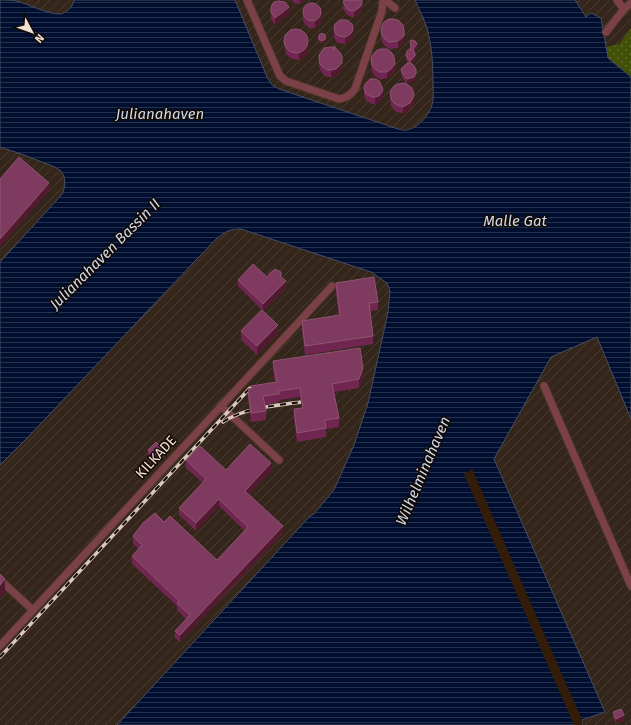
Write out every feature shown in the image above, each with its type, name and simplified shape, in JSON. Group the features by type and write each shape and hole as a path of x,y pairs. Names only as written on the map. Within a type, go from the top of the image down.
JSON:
{"street":[{"path":"247,0 280,76 286,81 339,99 346,98 355,88 382,11 384,0 395,8"},
{"path":"617,0 624,9"},
{"path":"606,32 624,9 631,3"},
{"name":"KILKADE","path":"0,646 332,286"},
{"path":"544,386 631,586"},
{"path":"221,406 279,460"},
{"path":"0,580 33,610"}],"shaded area":[{"path":"12,0 74,0 74,4 65,13 60,14 52,13"},
{"path":"234,0 415,0 427,26 433,62 432,105 427,115 423,120 410,129 398,129 279,89 272,85 267,77"},
{"path":"575,0 631,0 631,77 608,58 587,17"},
{"path":"0,147 55,167 61,171 64,176 65,184 63,193 0,262"},
{"path":"232,229 241,229 256,233 371,272 387,283 390,291 388,312 368,403 354,445 340,478 334,490 314,514 310,516 117,725 0,725 0,465 215,240 224,232"},
{"path":"597,336 631,419 631,725 582,725 582,720 605,711 494,459 551,357"}],"green space":[{"path":"631,28 631,76 608,58 606,47 619,44"}],"water":[{"path":"0,0 16,1 54,14 59,14 69,10 74,0 235,0 267,77 272,85 279,89 404,130 414,128 424,120 431,109 433,100 430,42 426,25 415,0 575,0 586,17 591,13 601,18 608,58 631,77 631,419 597,337 551,357 494,459 605,712 582,720 582,725 117,725 310,516 314,514 334,490 354,445 368,403 388,312 390,291 387,283 371,272 241,229 227,232 215,240 0,465 0,262 63,193 65,184 64,176 61,171 55,167 0,147"}],"pier":[{"path":"472,469 582,720 582,725 574,725 464,474"}],"building":[{"path":"344,0 362,0 362,4 354,11 351,11 347,9 343,2"},
{"path":"274,2 285,2 289,7 275,18 271,12 271,9"},
{"path":"312,3 318,6 321,12 318,18 312,21 306,18 303,12 306,6"},
{"path":"389,19 398,20 403,25 404,36 398,41 389,42 382,35 382,26 384,22"},
{"path":"340,20 347,20 352,24 352,32 345,37 339,36 334,30 335,24"},
{"path":"296,29 304,33 308,41 304,49 296,53 288,49 284,41 288,33"},
{"path":"322,34 325,37 322,40 319,37"},
{"path":"413,40 417,44 413,49 415,56 410,61 406,56 407,51 411,48 410,41"},
{"path":"334,46 341,54 342,63 336,69 327,70 320,64 319,55 324,48 333,47 334,50"},
{"path":"380,49 387,49 394,57 395,64 387,72 379,72 372,65 372,56"},
{"path":"410,62 416,69 416,73 414,77 407,79 402,73 401,69"},
{"path":"370,79 376,79 380,82 383,90 379,96 372,97 366,94 364,88 365,84"},
{"path":"405,83 411,87 414,96 410,103 403,107 394,103 391,99 390,92 394,86"},
{"path":"19,157 49,183 0,239 0,179"},
{"path":"253,264 267,277 275,269 281,272 281,277 286,281 263,304 238,280"},
{"path":"374,277 378,302 369,303 373,336 305,346 302,321 340,315 336,283"},
{"path":"262,310 278,325 257,346 241,331"},
{"path":"360,348 363,368 359,379 332,384 339,418 325,420 326,428 297,433 294,409 303,408 300,388 279,391 279,394 263,396 266,411 251,413 248,389 252,388 251,386 277,382 273,361"},
{"path":"156,442 162,448 154,456 148,450"},
{"path":"250,444 271,463 245,491 283,526 180,635 175,631 190,615 177,603 179,601 132,556 142,545 133,536 143,523 155,513 164,522 170,516 217,560 248,527 219,499 196,523 179,508 206,479 186,460 200,446 226,470"},
{"path":"0,574 5,579 0,585"},
{"path":"621,709 624,715 616,719 613,712"}],"railway":[{"path":"0,657 250,388"},
{"path":"223,422 251,410 301,402"}],"water label":[{"name":"Julianahaven","path":"160,114"},
{"name":"Malle Gat","path":"515,221"},
{"name":"Julianahaven Bassin II","path":"105,254"},
{"name":"Wilhelminahaven","path":"423,471"}]}
